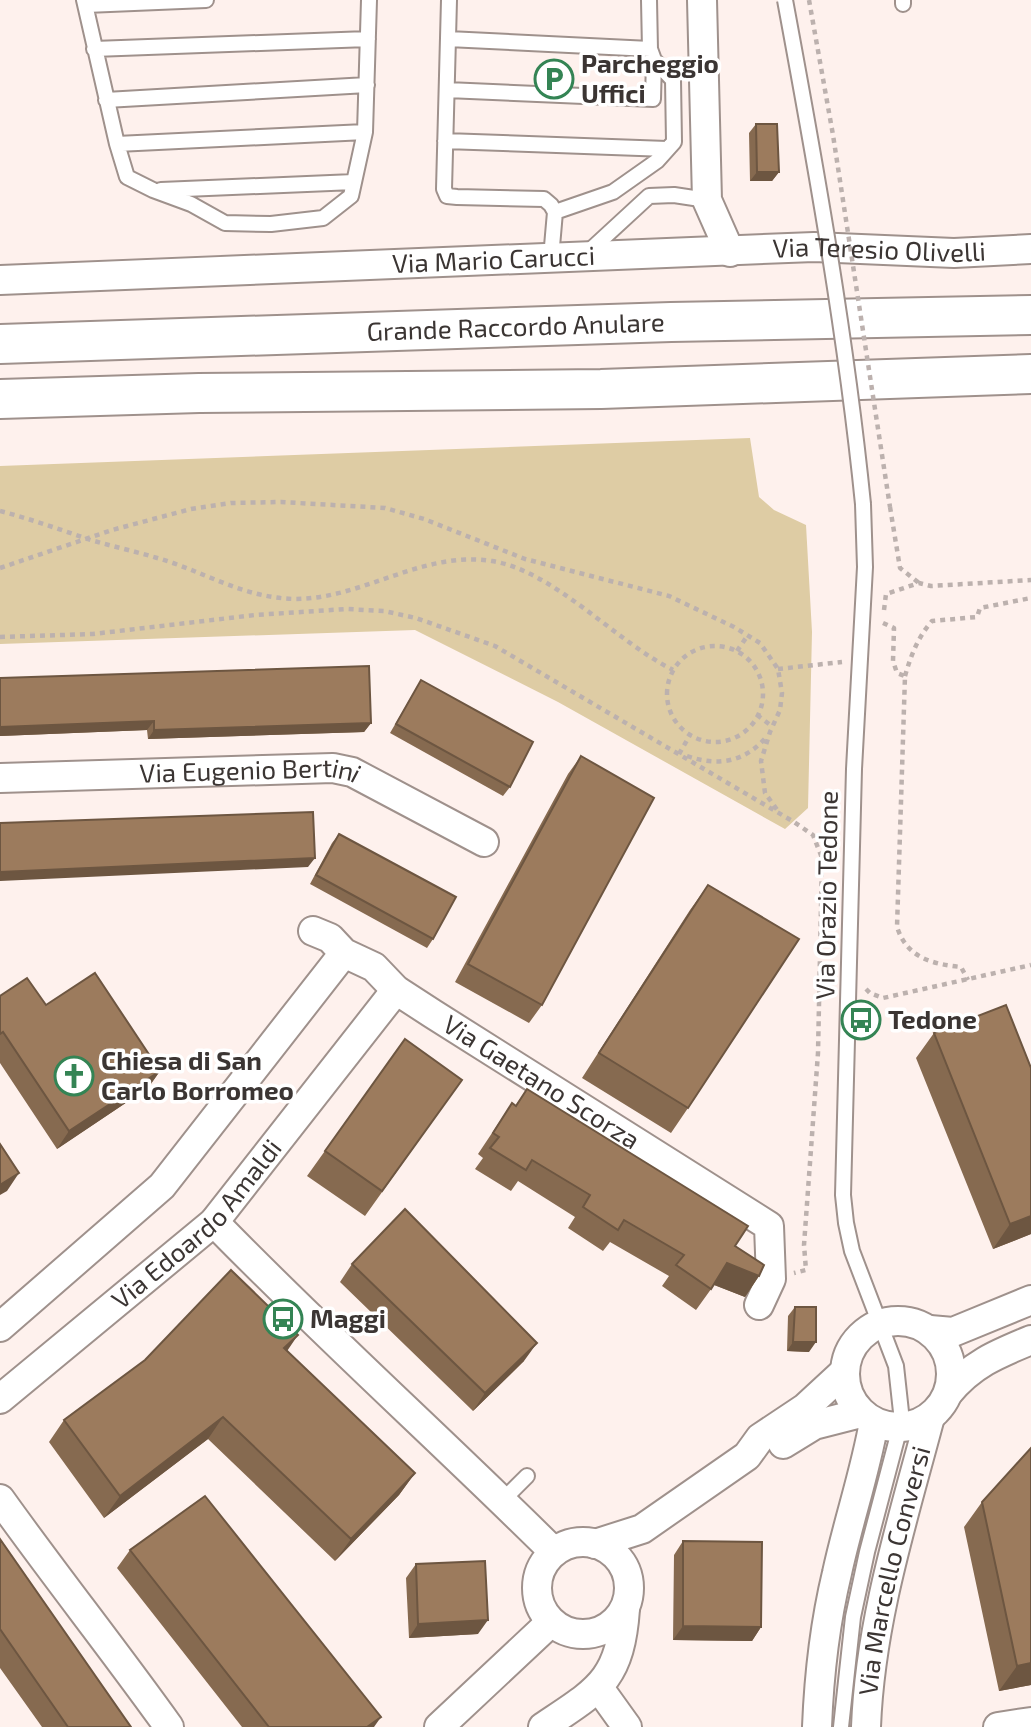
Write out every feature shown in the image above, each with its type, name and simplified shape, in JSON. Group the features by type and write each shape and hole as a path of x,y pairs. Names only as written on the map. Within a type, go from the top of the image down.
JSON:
{"highway":[{"name":"Grande Raccordo Anulare","path":"0,344 671,322 1031,315"},
{"path":"0,399 199,393 601,389 1031,374"}],"street":[{"path":"702,0 707,200 730,252"},
{"name":"Via Teresio Olivelli","path":"730,252 814,247 954,253 1031,249"},
{"name":"Via Mario Carucci","path":"0,280 730,252"},
{"name":"Via Eugenio Bertini","path":"0,778 333,768 352,772 484,842"},
{"path":"313,931 330,938 344,953 374,967 396,990"},
{"name":"Via Edoardo Amaldi","path":"0,1327 162,1186 344,953"},
{"name":"Via Edoardo Amaldi","path":"3,1394 214,1222 396,990"},
{"name":"Via Gaetano Scorza","path":"396,990 769,1226 771,1279"},
{"path":"214,1222 279,1289 503,1500 554,1552"},
{"path":"758,1305 771,1279"},
{"path":"879,1420 852,1401 846,1387 844,1372 847,1356 855,1342 866,1331 880,1323 894,1320 909,1321 930,1330 953,1332 1031,1300"},
{"path":"930,1330 943,1343 950,1359 952,1376 948,1393"},
{"path":"625,1609 605,1629 591,1634 563,1630 551,1622 538,1600 536,1586 545,1561 554,1552 574,1543 595,1544 642,1529 751,1453 777,1448 814,1425 879,1420 915,1425 938,1410 948,1393 975,1366 1031,1340"},
{"path":"751,1453 760,1438 805,1408 844,1372"},
{"name":"Via Marcello Conversi","path":"866,1725 874,1646 891,1559 930,1417"},
{"name":"Via Marcello Conversi","path":"817,1727 836,1574 879,1420"},
{"path":"0,1499 169,1727"},
{"path":"625,1567 642,1529"},
{"path":"543,1727 599,1688 617,1653 623,1634 629,1595 625,1567 612,1552 595,1544"},
{"path":"439,1727 551,1622"},
{"path":"599,1688 628,1727"},
{"path":"998,1727 1031,1722"}],"lane":[{"path":"206,0 85,3 117,144 127,177 191,204 225,223 271,224 323,218 351,196 365,132 369,0"},
{"path":"449,0 444,190 447,196 544,200 555,212 551,258"},
{"path":"447,90 653,99 649,0"},
{"name":"Via Orazio Tedone","path":"785,0 845,353 863,504 865,567 854,769 843,1195 852,1251 896,1366 879,1420"},
{"path":"94,49 368,39"},
{"path":"448,39 652,55 673,80 674,142 657,161 613,192 555,212"},
{"path":"106,100 367,85"},
{"path":"117,144 365,132"},
{"path":"445,141 667,149"},
{"path":"153,190 354,182"},
{"path":"583,257 649,196 674,195 707,200"},
{"name":"Via Marcello Conversi","path":"866,1725 853,1617 867,1552 879,1420"},
{"path":"503,1500 527,1476"}],"path":[{"path":"0,568 87,538 191,509 231,503 281,502 385,508 425,519 524,559 669,596 748,635 769,654 778,669 781,701 761,761 765,793 780,814"},
{"path":"890,507 900,568 919,583 931,586 1031,580"},
{"path":"0,511 174,564 226,586 265,596 295,598 335,594 443,562 492,561 537,577 631,645 673,670"},
{"path":"882,636 886,594 919,583"},
{"path":"968,980 961,968 935,964 920,958 908,948 897,927 905,676 912,653 924,630 933,621 977,617 980,608 1031,598"},
{"path":"0,637 93,634 297,611 347,608 384,611 416,618 495,646 813,835 820,846 822,858 818,1053 804,1245 806,1270 771,1279"},
{"path":"883,623 894,628 893,661 897,673 905,676"},
{"path":"737,651 748,635"},
{"path":"722,646 737,651 750,661 759,674 763,689 762,705 745,732 731,739 715,742 700,739 690,735 675,721 668,707 667,691 673,670 678,662 691,652 706,647 722,646"},
{"path":"778,669 803,664 845,662"},
{"path":"757,715 772,730"},
{"path":"679,754 704,762 727,761 750,752 772,730"},
{"path":"679,754 690,735"},
{"path":"865,989 883,998 1031,965"},
{"path":"818,986 829,987"}],"shaded area":[{"path":"750,438 759,497 774,510 806,525 812,632 808,808 785,829 558,702 415,630 0,644 0,466"}],"building":[{"path":"756,124 777,124 779,172 757,172"},
{"path":"369,666 371,723 154,730 154,721 0,727 0,678"},
{"path":"421,680 533,742 510,787 396,724"},
{"path":"581,756 654,798 542,1005 468,964"},
{"path":"313,812 315,858 0,872 0,823"},
{"path":"339,834 456,897 433,939 316,875"},
{"path":"708,885 799,939 688,1108 599,1053"},
{"name":"Chiesa di San Carlo Borromeo","path":"95,973 160,1071 69,1131 3,1032 0,1034 0,996 27,978 46,1005"},
{"path":"1006,1005 1031,1068 1031,1216 1010,1224 934,1033"},
{"path":"405,1039 462,1080 382,1191 325,1151"},
{"path":"527,1089 748,1226 735,1246 764,1265 759,1276 727,1263 711,1289 676,1265 684,1255 624,1220 618,1230 583,1207 590,1195 532,1160 526,1170 490,1148 499,1137 493,1133 512,1103 516,1106"},
{"path":"0,1144 19,1173 0,1185"},
{"path":"405,1209 537,1343 485,1393 352,1264"},
{"path":"231,1270 298,1335 284,1348 415,1473 351,1539 223,1417 120,1496 64,1420 145,1360"},
{"path":"795,1307 816,1307 816,1342 793,1342"},
{"path":"1031,1448 1031,1663 1017,1666 982,1502"},
{"path":"205,1496 381,1717 367,1727 269,1727 130,1550"},
{"path":"0,1539 131,1727 68,1727 0,1629"},
{"path":"683,1541 762,1542 761,1627 683,1626"},
{"path":"485,1561 488,1620 418,1624 416,1564"}],"place":[{"name":"Parcheggio Uffici","path":"554,79"},
{"name":"Tedone","path":"861,1020"},
{"name":"Chiesa di San Carlo Borromeo","path":"74,1076"},
{"name":"Maggi","path":"283,1319"}]}
